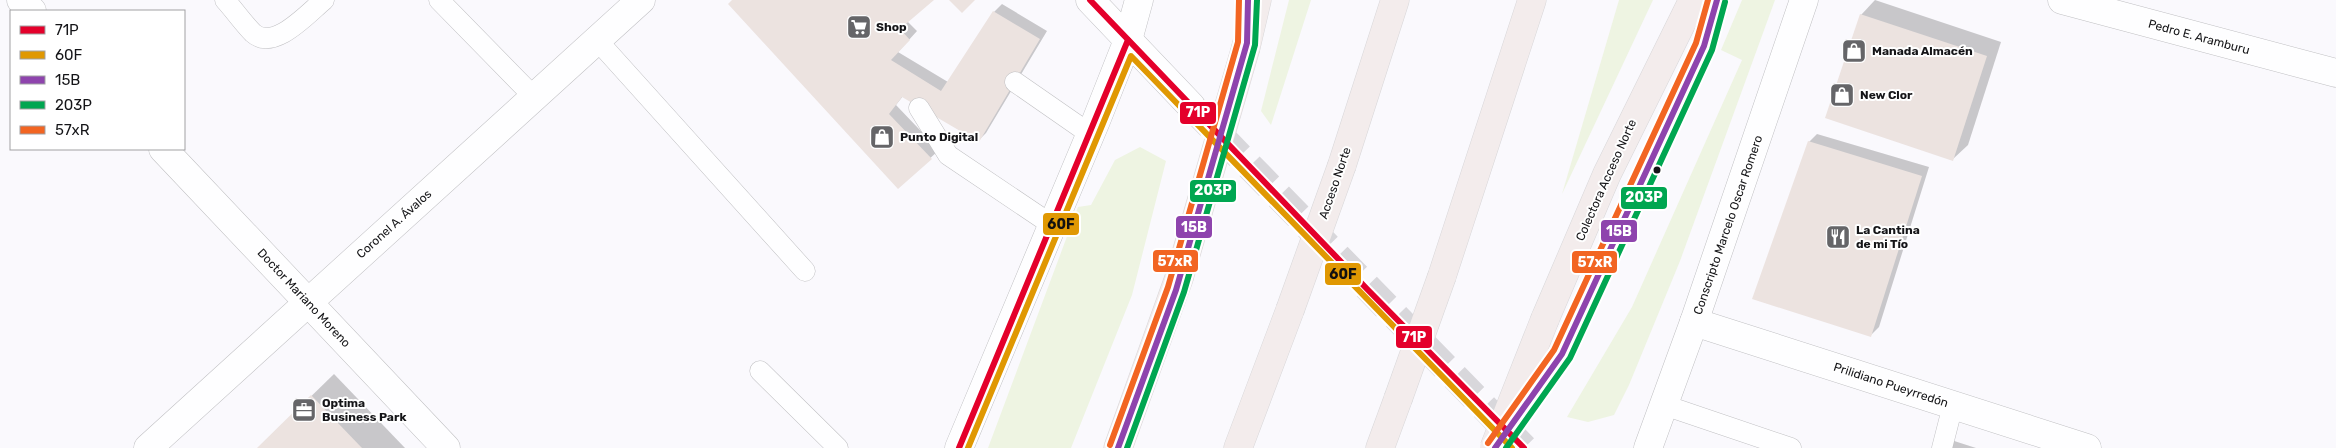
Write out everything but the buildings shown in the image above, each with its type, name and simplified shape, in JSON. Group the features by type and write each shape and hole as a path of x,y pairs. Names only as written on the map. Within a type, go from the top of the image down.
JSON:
{"highway":[{"path":"1118,448 1177,284 1246,45 1257,0"},
{"name":"Acceso Norte","path":"1238,448 1342,165 1396,0"},
{"path":"1380,448 1442,276 1532,0"},
{"name":"Colectora Acceso Norte","path":"1494,448 1545,319 1607,174 1693,0"},
{"path":"1099,448 1177,284"}],"street":[{"path":"21,0 31,10"},
{"name":"Coronel A. Ávalos","path":"148,448 641,0"},
{"path":"1090,0 1190,106"},
{"path":"959,448 1128,40 1139,0"},
{"name":"Conscripto Marcelo Oscar Romero","path":"1648,448 1694,322 1804,0"},
{"name":"Pedro E. Aramburu","path":"2062,0 2336,73"},
{"name":"Doctor Mariano Moreno","path":"164,150 446,448"},
{"name":"Prilidiano Pueyrredón","path":"1694,322 2087,448"}],"lane":[{"path":"226,0 254,34 267,40 279,37 324,0"},
{"path":"439,0 534,97"},
{"path":"1246,45 1248,0"},
{"path":"1494,448 1562,354 1704,46 1717,0"},
{"path":"597,40 805,271"},
{"path":"1015,82 1090,134"},
{"path":"919,108 948,155 1052,225"},
{"path":"760,371 838,448"},
{"path":"1664,405 1791,448"},
{"path":"1942,448 1953,405"}],"green space":[{"path":"1289,0 1311,0 1271,125 1261,111"},
{"path":"1619,0 1653,0 1562,194"},
{"path":"1742,0 1775,0 1680,261 1629,385 1614,415 1588,422 1567,417 1632,307 1742,60 1721,50"},
{"path":"1140,147 1166,161 1132,295 1071,448 988,448 1078,207 1091,205 1115,160"}],"tunnel":[{"path":"1191,106 1524,448"}],"transit line":[{"name":"71P","path":"1090,0 1368,290 1524,448"},
{"name":"57xR","path":"1110,445 1168,287 1238,42 1239,0"},
{"name":"15B","path":"1118,448 1176,290 1247,43 1248,0"},
{"name":"203P","path":"1127,448 1184,292 1255,45 1257,0"},
{"name":"57xR","path":"1488,443 1554,350 1696,43 1708,0"},
{"name":"15B","path":"1495,448 1562,354 1704,46 1717,0"},
{"name":"203P","path":"1506,448 1570,358 1712,50 1725,2"},
{"name":"71P","path":"959,448 1128,40"},
{"name":"60F","path":"968,448 1131,56 1512,448"}],"place":[{"name":"Shop","path":"859,27"},
{"name":"Manada Almacén","path":"1854,51"},
{"name":"New Clor","path":"1842,95"},
{"name":"Punto Digital","path":"882,137"},
{"name":"La Cantina de mi Tío","path":"1838,237"},
{"name":"Optima Business Park","path":"304,410"}]}
